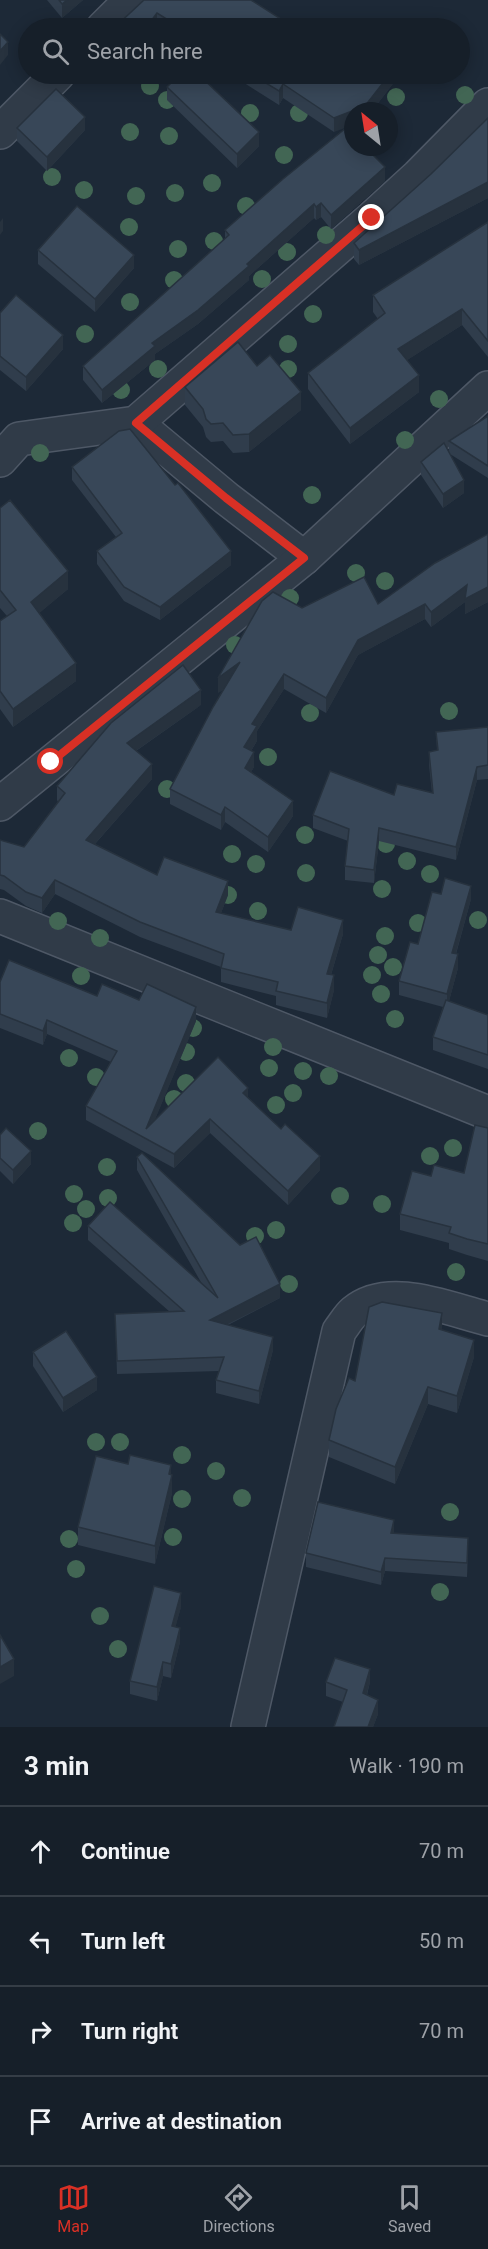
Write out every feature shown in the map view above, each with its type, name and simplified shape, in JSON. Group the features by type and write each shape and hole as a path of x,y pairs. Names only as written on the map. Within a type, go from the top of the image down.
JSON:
{"street":[{"path":"113,18 131,0"},
{"path":"0,132 48,84"},
{"path":"6,442 136,423 372,218 418,176 488,105"},
{"path":"0,804 304,558 488,388"},
{"path":"136,423 226,498 304,558"},
{"path":"0,916 488,1113"},
{"path":"248,1727 339,1330 353,1313 370,1302 400,1297 488,1319"}],"building":[{"path":"144,0 251,0 279,18 165,18 157,13 153,18 125,18"},
{"path":"0,34 8,42 0,51"},
{"path":"170,84 209,84 259,132 237,154 167,87"},
{"path":"267,84 283,84 279,91"},
{"path":"283,84 382,84 368,102 344,102 344,114 334,118"},
{"path":"56,89 85,117 47,157 17,128"},
{"path":"488,118 488,182 359,250 354,243 431,174"},
{"path":"344,130 344,156 374,156 385,167 331,215 321,203 316,207 314,204 247,264 249,266 198,310 152,343 155,346 102,390 83,366 229,235 225,230"},
{"path":"77,206 134,255 95,299 38,250"},
{"path":"488,222 488,341 462,309 398,349 419,375 350,428 308,373 385,313 373,295"},
{"path":"16,295 63,335 26,377 0,356 0,313"},
{"path":"238,342 257,366 270,355 301,392 249,434 233,435 223,423 211,424 206,419 203,409 185,387"},
{"path":"488,416 488,466 449,441"},
{"path":"130,429 175,485 178,483 231,551 160,607 124,587 97,551 122,533 72,467 119,431"},
{"path":"444,443 464,480 443,494 421,462"},
{"path":"10,500 68,571 31,602 76,663 13,709 0,691 0,621 16,610 0,590 0,508"},
{"path":"488,534 488,587 465,599 467,585 431,612 425,604 358,640 326,698 284,674 252,724 257,726 244,747 254,752 245,768 293,801 268,837 225,807 221,815 170,789 213,707 240,662 218,678 262,601 273,592 302,608 364,577 378,604 435,563"},
{"path":"183,665 201,690 127,743 152,764 86,840 157,875 164,857 228,881 216,912 291,930 298,907 343,920 327,974 334,975 327,1003 276,991 278,982 221,968 224,954 140,922 55,880 42,898 26,892 0,875 0,840 24,847 65,793 57,786 111,723"},
{"path":"488,727 488,765 477,767 456,847 379,828 374,870 345,866 349,829 313,815 330,771 394,795 397,784 433,793 429,752 438,750 436,732"},
{"path":"445,878 471,886 452,953 458,954 447,994 399,981 410,942 418,944 432,892 441,894"},
{"path":"9,960 97,996 102,984 139,1000 147,984 196,1007 146,1129 218,1057 248,1088 243,1093 281,1129 285,1124 320,1156 288,1191 210,1119 174,1154 86,1106 117,1051 47,1020 43,1031 0,1014 0,982"},
{"path":"446,1000 488,1015 488,1055 433,1037"},
{"path":"475,1125 488,1128 488,1244 449,1233 451,1227 400,1214 412,1171 431,1176 434,1165 464,1173"},
{"path":"6,1128 31,1151 13,1170 0,1158 0,1135"},
{"path":"142,1153 240,1245 256,1237 280,1284 210,1320 273,1337 259,1391 216,1380 224,1357 117,1361 115,1314 184,1311 88,1226 110,1202 218,1298 137,1157"},
{"path":"382,1302 442,1313 439,1329 474,1340 457,1396 428,1387 395,1467 329,1440 336,1409 349,1378 355,1381 369,1307"},
{"path":"66,1331 97,1377 63,1398 33,1352"},
{"path":"130,1455 171,1465 169,1474 172,1475 155,1546 78,1527 96,1456 128,1464"},
{"path":"318,1502 394,1520 391,1533 468,1538 467,1563 385,1558 381,1572 306,1553"},
{"path":"154,1586 181,1593 172,1626 180,1628 171,1664 163,1662 157,1687 130,1681"},
{"path":"0,1635 14,1659 0,1667"},
{"path":"335,1658 370,1669 363,1693 378,1700 368,1727 334,1727 347,1690 326,1682"}],"route":[{"path":"51,762 304,558 226,498 136,423 372,218"}]}
